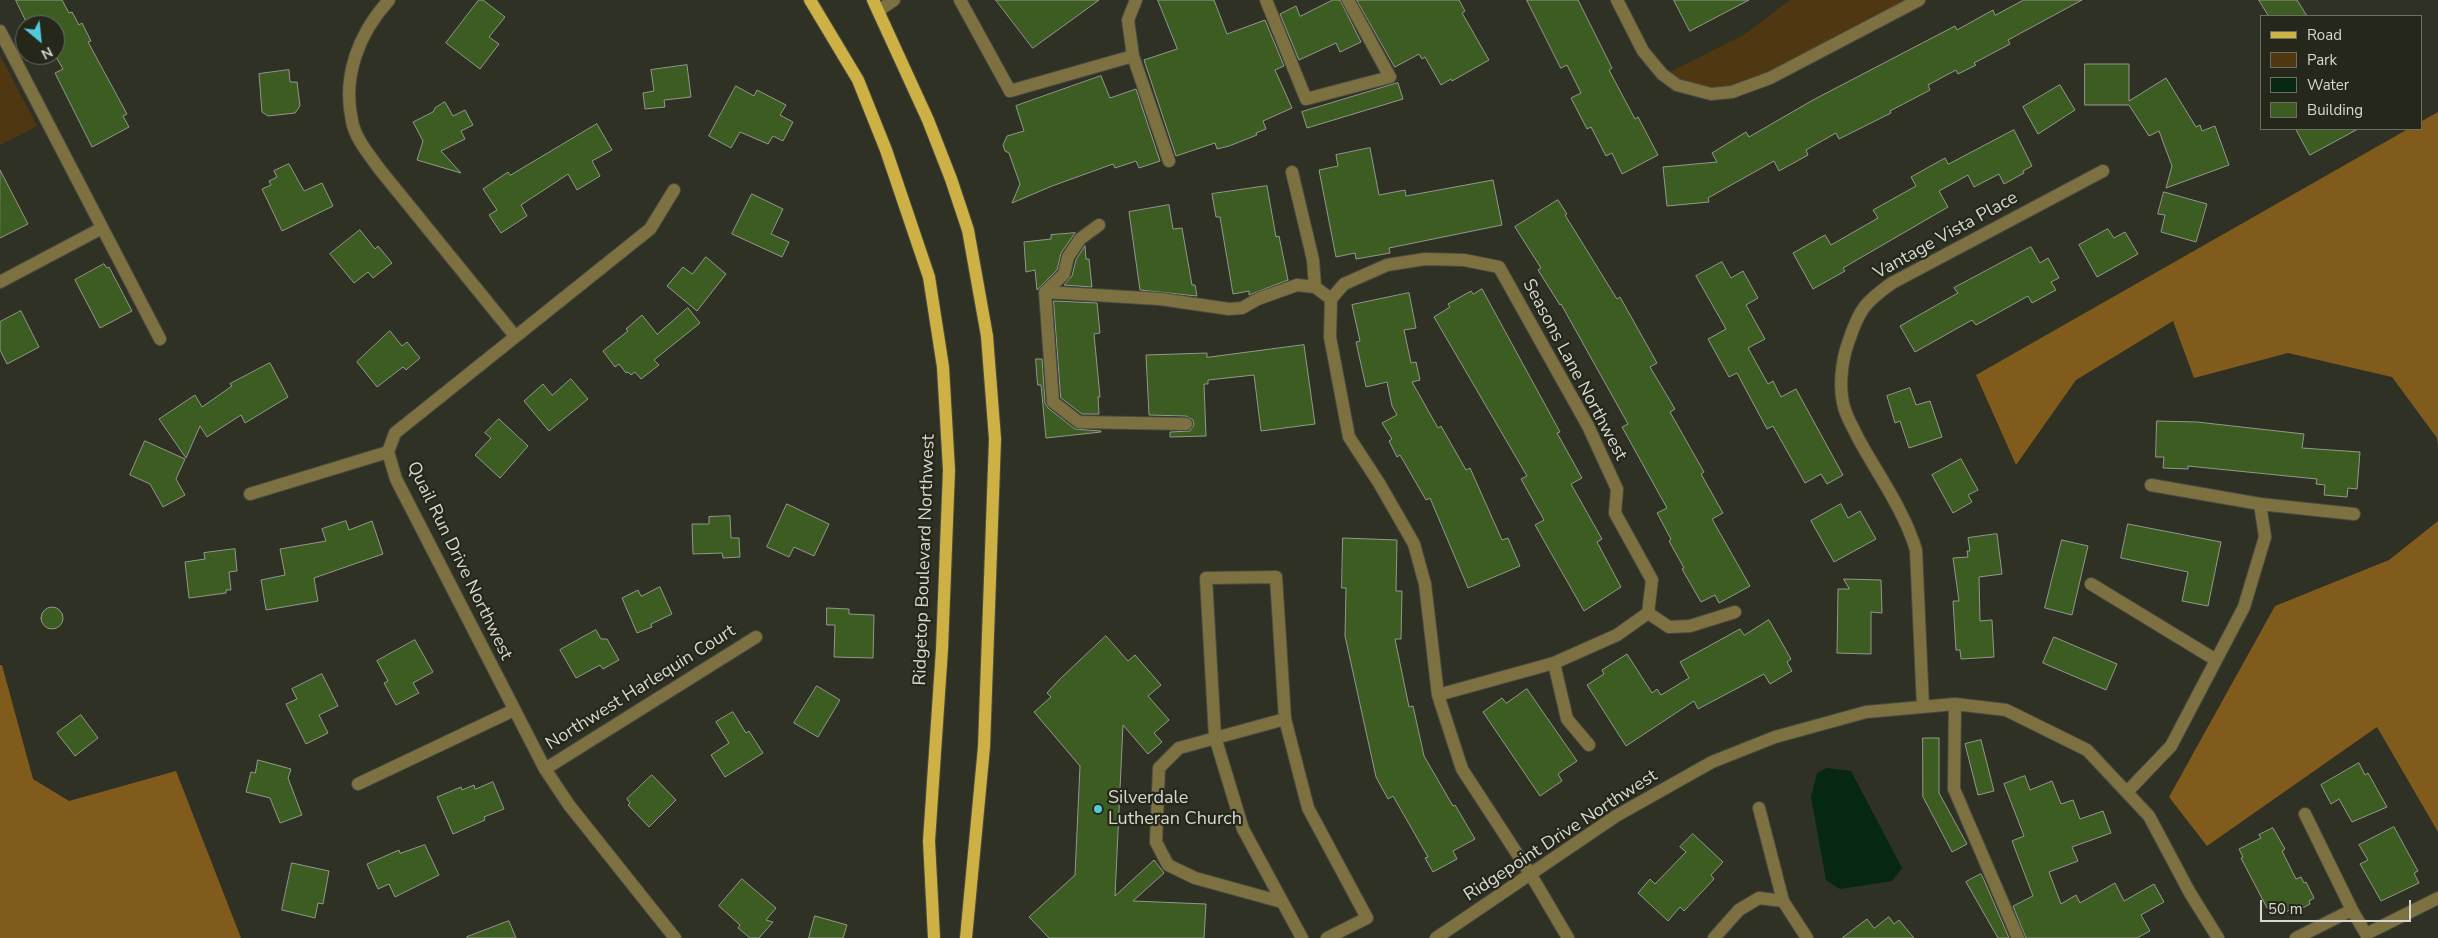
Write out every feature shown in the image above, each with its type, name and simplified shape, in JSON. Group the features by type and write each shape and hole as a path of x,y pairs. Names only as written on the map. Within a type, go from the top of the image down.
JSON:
{"main road":[{"name":"Ridgetop Boulevard Northwest","path":"810,0 858,80 886,150 928,277 942,359 949,470 942,649 929,841 934,938"},
{"path":"875,6 928,120 954,187 968,230 987,336 995,438 985,718 966,938"}],"street":[{"path":"390,0 363,34 353,58 349,97 352,122 364,146 381,171 515,336"},
{"path":"875,6 894,0"},
{"path":"960,0 1010,91 1134,56"},
{"path":"1136,0 1128,20 1134,56 1169,161"},
{"path":"1266,0 1306,99 1390,77 1348,0"},
{"path":"1617,0 1643,50 1662,74 1677,86 1711,94 1732,92 1770,78 1920,0"},
{"path":"0,31 160,338"},
{"name":"Vantage Vista Place","path":"1923,707 1916,550 1910,530 1862,445 1842,403 1842,378 1846,350 1856,318 1868,300 1892,283 2103,171"},
{"path":"1292,172 1313,260 1315,288"},
{"name":"Quail Run Drive Northwest","path":"674,190 650,229 395,433 388,452 396,479 545,769 569,805 674,938"},
{"path":"1045,292 1064,274 1068,257 1080,239 1099,225"},
{"path":"0,282 102,228"},
{"name":"Seasons Lane Northwest","path":"1331,299 1344,284 1387,265 1425,259 1464,260 1499,267 1588,426 1616,489 1616,513 1652,580 1648,613"},
{"path":"1045,292 1160,300 1229,310 1242,308 1258,299 1297,285 1315,288 1331,299 1330,338 1349,437 1379,483 1414,544 1425,584 1438,695 1462,769 1531,875 1568,938"},
{"path":"1045,292 1053,402 1079,422 1186,424"},
{"path":"250,494 388,452"},
{"path":"2151,486 2260,504 2354,514"},
{"path":"2127,792 2171,746 2244,607 2265,537 2260,504"},
{"path":"1302,938 1243,829 1215,737 1206,578 1276,577 1285,719 1308,808 1366,918 1327,938"},
{"path":"2091,584 2216,660"},
{"path":"1438,695 1554,663 1617,635 1648,613 1669,627 1690,626 1735,612"},
{"name":"Northwest Harlequin Court","path":"545,769 756,637"},
{"path":"1554,663 1567,719 1589,745"},
{"path":"1955,704 1954,789 2018,938"},
{"name":"Ridgepoint Drive Northwest","path":"1436,938 1616,816 1712,762 1775,738 1866,712 1955,704 2006,710 2087,750 2150,816 2190,893 2218,938"},
{"path":"358,784 514,710"},
{"path":"1282,902 1195,878 1168,865 1156,842 1159,768 1179,748 1285,719"},
{"path":"1759,808 1783,901 1807,938"},
{"path":"2306,814 2352,910 2366,934 2438,898"},
{"path":"1714,938 1738,910 1759,898 1783,901"},
{"path":"2296,938 2352,910"}],"green space":[{"path":"1790,0 1913,0 1732,92 1693,91 1668,73 1745,34"},
{"path":"0,55 37,126 0,145"}],"shaded area":[{"path":"2438,112 2438,446 2437,438 2392,377 2288,353 2194,378 2173,321 2076,380 2016,465 1976,375 2406,130 2423,130 2423,120"},
{"path":"2438,521 2438,832 2377,727 2207,846 2169,797 2275,606 2389,560"},
{"path":"0,665 2,665 33,779 69,801 176,771 241,938 0,938"}],"water":[{"path":"1827,768 1851,771 1902,868 1892,881 1840,889 1826,880 1811,797 1817,773"}],"building":[{"path":"16,0 62,0 69,13 72,12 79,25 82,23 91,41 88,42 127,114 123,116 129,127 92,147 55,73 63,69 61,65 65,65 65,15 23,15"},
{"path":"479,0 483,0 505,17 489,37 499,44 480,69 446,43"},
{"path":"996,0 1099,0 1033,48"},
{"path":"1158,0 1214,0 1227,34 1265,20 1284,66 1275,70 1292,108 1263,121 1266,129 1256,133 1257,135 1229,146 1217,149 1215,143 1176,156 1144,60 1177,49"},
{"path":"1333,0 1340,0 1361,42 1340,52 1336,43 1299,60 1280,14 1296,6 1300,16"},
{"path":"1357,0 1459,0 1465,11 1462,13 1489,60 1452,81 1451,79 1441,85 1425,57 1422,59 1419,54 1395,67"},
{"path":"1527,0 1578,0 1612,68 1609,70 1635,119 1638,117 1658,155 1622,174 1612,153 1606,156 1591,127 1587,129 1571,98 1581,93 1567,65 1561,68"},
{"path":"1674,0 1749,0 1690,31"},
{"path":"2024,0 2082,0 2008,40 2010,44 1974,63 1976,65 1958,74 1956,70 1928,85 1930,90 1890,111 1891,113 1839,139 1836,133 1806,150 1808,155 1779,171 1774,161 1708,198 1709,202 1667,206 1663,167 1717,162 1712,153 1746,132 1749,137 1813,100 1955,26 1957,30 1993,10 1995,15"},
{"path":"2259,0 2297,0 2306,15 2268,15"},
{"path":"2085,64 2129,64 2129,101 2166,78 2196,127 2200,125 2202,131 2215,126 2229,165 2166,188 2172,166 2159,131 2149,136 2129,105 2085,105"},
{"path":"687,65 691,97 664,100 665,107 645,109 643,93 654,91 651,70"},
{"path":"289,70 290,82 297,82 300,106 295,113 268,116 262,112 259,74"},
{"path":"1101,76 1110,98 1136,89 1160,161 1139,168 1136,161 1115,168 1113,164 1012,203 1020,184 1009,153 1005,151 1003,145 1007,136 1024,131 1016,106"},
{"path":"1398,83 1403,99 1307,128 1302,112"},
{"path":"2060,85 2075,110 2038,134 2023,107"},
{"path":"736,86 754,96 757,90 786,105 780,115 793,122 783,141 773,136 768,144 740,132 731,148 709,136"},
{"path":"445,102 453,116 465,110 473,125 461,131 465,139 441,151 461,173 417,160 423,141 413,122 433,112 435,108"},
{"path":"597,124 612,150 592,161 600,176 577,190 568,174 521,205 527,216 501,233 489,215 497,210 483,189 508,172 510,175"},
{"path":"2014,130 2032,166 2023,171 2024,173 2004,184 1999,174 1974,187 1968,175 1939,191 1948,207 1843,268 1845,271 1813,289 1793,253 1825,235 1831,245 1878,218 1873,210 1916,186 1911,177 1945,158 1948,164"},
{"path":"2297,130 2356,130 2310,155"},
{"path":"1370,148 1379,195 1405,190 1406,196 1493,180 1502,225 1389,248 1390,253 1356,259 1355,253 1336,257 1319,170 1338,166 1336,155"},
{"path":"289,164 304,191 322,183 333,206 282,231 262,189 271,185 269,181 277,177 274,171"},
{"path":"0,170 28,224 0,238"},
{"path":"1267,186 1276,237 1279,236 1288,280 1249,295 1249,291 1233,294 1220,217 1216,217 1212,194"},
{"path":"2164,192 2207,204 2196,242 2161,232 2165,215 2158,214"},
{"path":"752,194 783,209 771,234 789,242 782,257 732,234"},
{"path":"1558,200 1567,214 1565,215 1617,299 1620,297 1657,363 1650,367 1675,409 1670,412 1704,472 1701,474 1723,513 1712,519 1750,586 1719,603 1715,595 1701,602 1682,569 1684,568 1669,541 1671,539 1657,513 1667,508 1622,427 1628,424 1561,304 1538,270 1541,268 1515,227"},
{"path":"1169,205 1173,229 1182,228 1192,285 1195,285 1197,296 1140,290 1129,212"},
{"path":"2108,229 2114,238 2125,232 2138,254 2097,277 2079,245"},
{"path":"360,230 375,249 378,246 392,263 373,278 368,272 354,283 330,254"},
{"path":"1075,233 1061,253 1057,270 1037,290 1035,270 1026,272 1024,242 1051,239 1051,235"},
{"path":"1085,246 1086,259 1089,259 1092,287 1064,285 1072,276 1076,260"},
{"path":"2031,247 2040,263 2048,258 2059,278 2051,282 2056,290 2032,303 2028,296 1976,325 1972,320 1915,352 1900,326 1958,293 1954,288"},
{"path":"706,257 726,274 697,311 667,286 683,267 692,274"},
{"path":"1722,262 1731,278 1743,271 1758,298 1746,305 1765,339 1748,348 1768,384 1773,381 1781,397 1796,389 1843,475 1827,484 1821,474 1805,483 1773,426 1767,429 1737,373 1729,377 1708,339 1726,329 1696,276"},
{"path":"104,264 107,268 109,267 132,311 100,328 75,280"},
{"path":"1482,289 1560,432 1557,433 1582,478 1571,484 1602,539 1597,542 1621,587 1584,611 1535,525 1544,520 1521,479 1527,476 1434,317 1450,307 1448,304 1471,291 1473,294"},
{"path":"1409,293 1416,328 1404,330 1411,363 1416,362 1420,380 1412,382 1438,428 1441,426 1466,470 1470,468 1502,540 1508,538 1520,566 1468,588 1430,498 1426,500 1400,455 1397,457 1389,441 1392,439 1382,423 1397,415 1392,406 1387,382 1366,387 1356,342 1360,341 1352,305"},
{"path":"1054,301 1097,303 1100,333 1094,334 1100,397 1098,397 1099,414 1082,414 1061,398"},
{"path":"688,308 700,323 654,360 659,365 641,379 635,372 631,375 628,372 626,373 619,364 615,367 603,351 628,331 626,329 642,315 657,334"},
{"path":"21,311 39,347 7,364 0,350 0,322"},
{"path":"390,331 402,346 407,342 420,358 406,370 403,367 377,387 357,362"},
{"path":"1304,345 1315,424 1261,431 1254,375 1208,380 1208,384 1204,384 1206,436 1170,437 1170,432 1190,431 1194,425 1193,420 1186,416 1149,415 1146,355 1207,353 1207,357"},
{"path":"1036,359 1042,359 1045,403 1048,408 1075,429 1101,432 1046,438 1041,385 1038,385"},
{"path":"270,363 288,397 245,423 241,415 207,437 200,426 186,458 159,419 195,395 202,407 232,386 230,384"},
{"path":"571,379 588,399 549,431 524,401 543,384 552,395"},
{"path":"1910,388 1916,405 1930,401 1942,437 1909,448 1900,421 1895,423 1887,396"},
{"path":"499,419 528,446 500,478 475,455 491,438 485,433"},
{"path":"2157,421 2197,422 2304,434 2302,448 2360,452 2357,489 2348,488 2347,497 2324,495 2325,485 2316,484 2317,479 2188,466 2188,469 2163,468 2164,457 2156,457"},
{"path":"145,441 185,459 176,479 185,495 163,507 150,484 130,475"},
{"path":"1961,459 1978,490 1968,495 1972,502 1953,513 1932,475"},
{"path":"787,504 829,524 814,556 794,547 789,557 767,547"},
{"path":"1841,504 1848,518 1860,511 1876,539 1834,562 1811,521"},
{"path":"730,516 731,538 739,538 740,557 723,558 722,553 693,554 692,524 709,524 709,517"},
{"path":"346,521 349,530 372,521 383,554 314,578 318,601 266,610 261,580 285,575 280,549 326,541 322,529"},
{"path":"2128,524 2221,542 2208,606 2182,601 2188,572 2121,558"},
{"path":"1997,534 2002,574 1979,577 1980,621 1992,620 1994,657 1961,659 1960,650 1956,650 1953,601 1959,601 1953,558 1968,557 1967,551 1970,551 1968,538"},
{"path":"1343,538 1397,540 1396,591 1402,591 1401,639 1395,639 1409,707 1413,706 1424,756 1475,839 1453,851 1457,859 1433,872 1425,858 1428,857 1393,796 1388,799 1376,777 1345,636 1346,588 1342,588"},
{"path":"2062,540 2088,546 2072,615 2045,608"},
{"path":"235,549 237,571 229,572 231,590 226,590 226,593 189,598 185,562 205,559 204,553"},
{"path":"1844,579 1881,580 1882,613 1871,612 1871,654 1837,653 1838,589 1849,589"},
{"path":"660,587 672,614 651,624 652,627 637,633 622,598 638,590 641,596"},
{"path":"52,607 60,610 63,618 60,626 52,629 44,626 41,618 44,610"},
{"path":"827,608 849,609 849,614 874,615 873,658 834,657 835,625 827,625"},
{"path":"1769,620 1791,659 1787,662 1792,671 1770,684 1764,674 1698,709 1694,701 1626,746 1587,685 1604,674 1602,670 1627,654 1652,693 1657,689 1661,695 1689,678 1680,662 1740,629 1744,635"},
{"path":"596,630 601,639 607,639 619,660 603,669 600,665 576,678 560,650"},
{"path":"1106,636 1128,661 1135,655 1161,685 1148,696 1169,720 1154,733 1162,742 1148,754 1123,725 1115,896 1154,860 1164,873 1133,901 1206,904 1204,938 1049,938 1029,917 1075,875 1080,766 1034,712 1051,697 1047,693 1060,679"},
{"path":"2054,637 2117,664 2106,690 2043,663"},
{"path":"415,640 433,672 413,683 419,693 396,705 384,683 388,681 377,661"},
{"path":"322,674 338,706 319,715 328,733 306,744 286,704 297,699 292,689"},
{"path":"817,686 840,700 818,737 794,723"},
{"path":"1527,689 1577,761 1558,774 1562,781 1540,796 1483,712 1502,698 1506,703"},
{"path":"733,712 746,733 749,731 763,753 725,777 711,755 729,743 716,722"},
{"path":"81,715 98,738 75,756 57,733"},
{"path":"1923,738 1939,738 1939,793 1967,844 1952,852 1923,797"},
{"path":"1981,740 1994,791 1978,795 1965,744"},
{"path":"258,760 291,769 288,778 302,815 280,823 270,798 246,792 251,772 255,773"},
{"path":"2359,763 2365,775 2368,773 2387,807 2352,822 2339,799 2331,804 2321,785"},
{"path":"652,775 676,800 649,827 628,805 630,803 627,799"},
{"path":"2025,776 2030,790 2052,781 2061,804 2073,800 2080,819 2103,811 2111,833 2072,847 2078,861 2049,872 2061,904 2076,895 2080,903 2115,883 2124,901 2154,884 2164,902 2141,915 2150,931 2137,938 2026,938 2013,906 2033,896 2012,841 2024,836 2004,784"},
{"path":"493,782 504,809 484,817 485,820 453,834 437,797 461,787 462,790 474,785 475,789"},
{"path":"2394,827 2418,871 2414,873 2419,883 2381,901 2360,864 2368,860 2359,845"},
{"path":"2273,828 2285,849 2282,851 2296,879 2301,877 2304,883 2306,882 2314,898 2309,901 2310,904 2295,912 2293,908 2284,913 2282,909 2274,913 2271,907 2267,908 2241,858 2243,857 2239,849 2261,838 2259,835"},
{"path":"1693,834 1723,862 1711,875 1714,879 1684,911 1680,907 1668,921 1638,893 1650,879 1655,884 1686,852 1680,847"},
{"path":"425,845 439,875 395,897 389,884 378,889 367,864 399,850 400,853"},
{"path":"292,863 329,871 323,904 318,903 315,918 282,910"},
{"path":"1981,874 2009,938 1998,938 1966,882"},
{"path":"742,879 776,908 766,920 773,922 759,938 750,938 738,928 740,925 719,906"},
{"path":"815,916 847,925 843,938 809,938"},
{"path":"1889,917 1894,924 1899,920 1914,938 1842,938 1867,919 1874,928"},
{"path":"509,921 516,938 467,938 467,937"}],"place":[{"name":"Silverdale Lutheran Church","path":"1098,809"}]}
